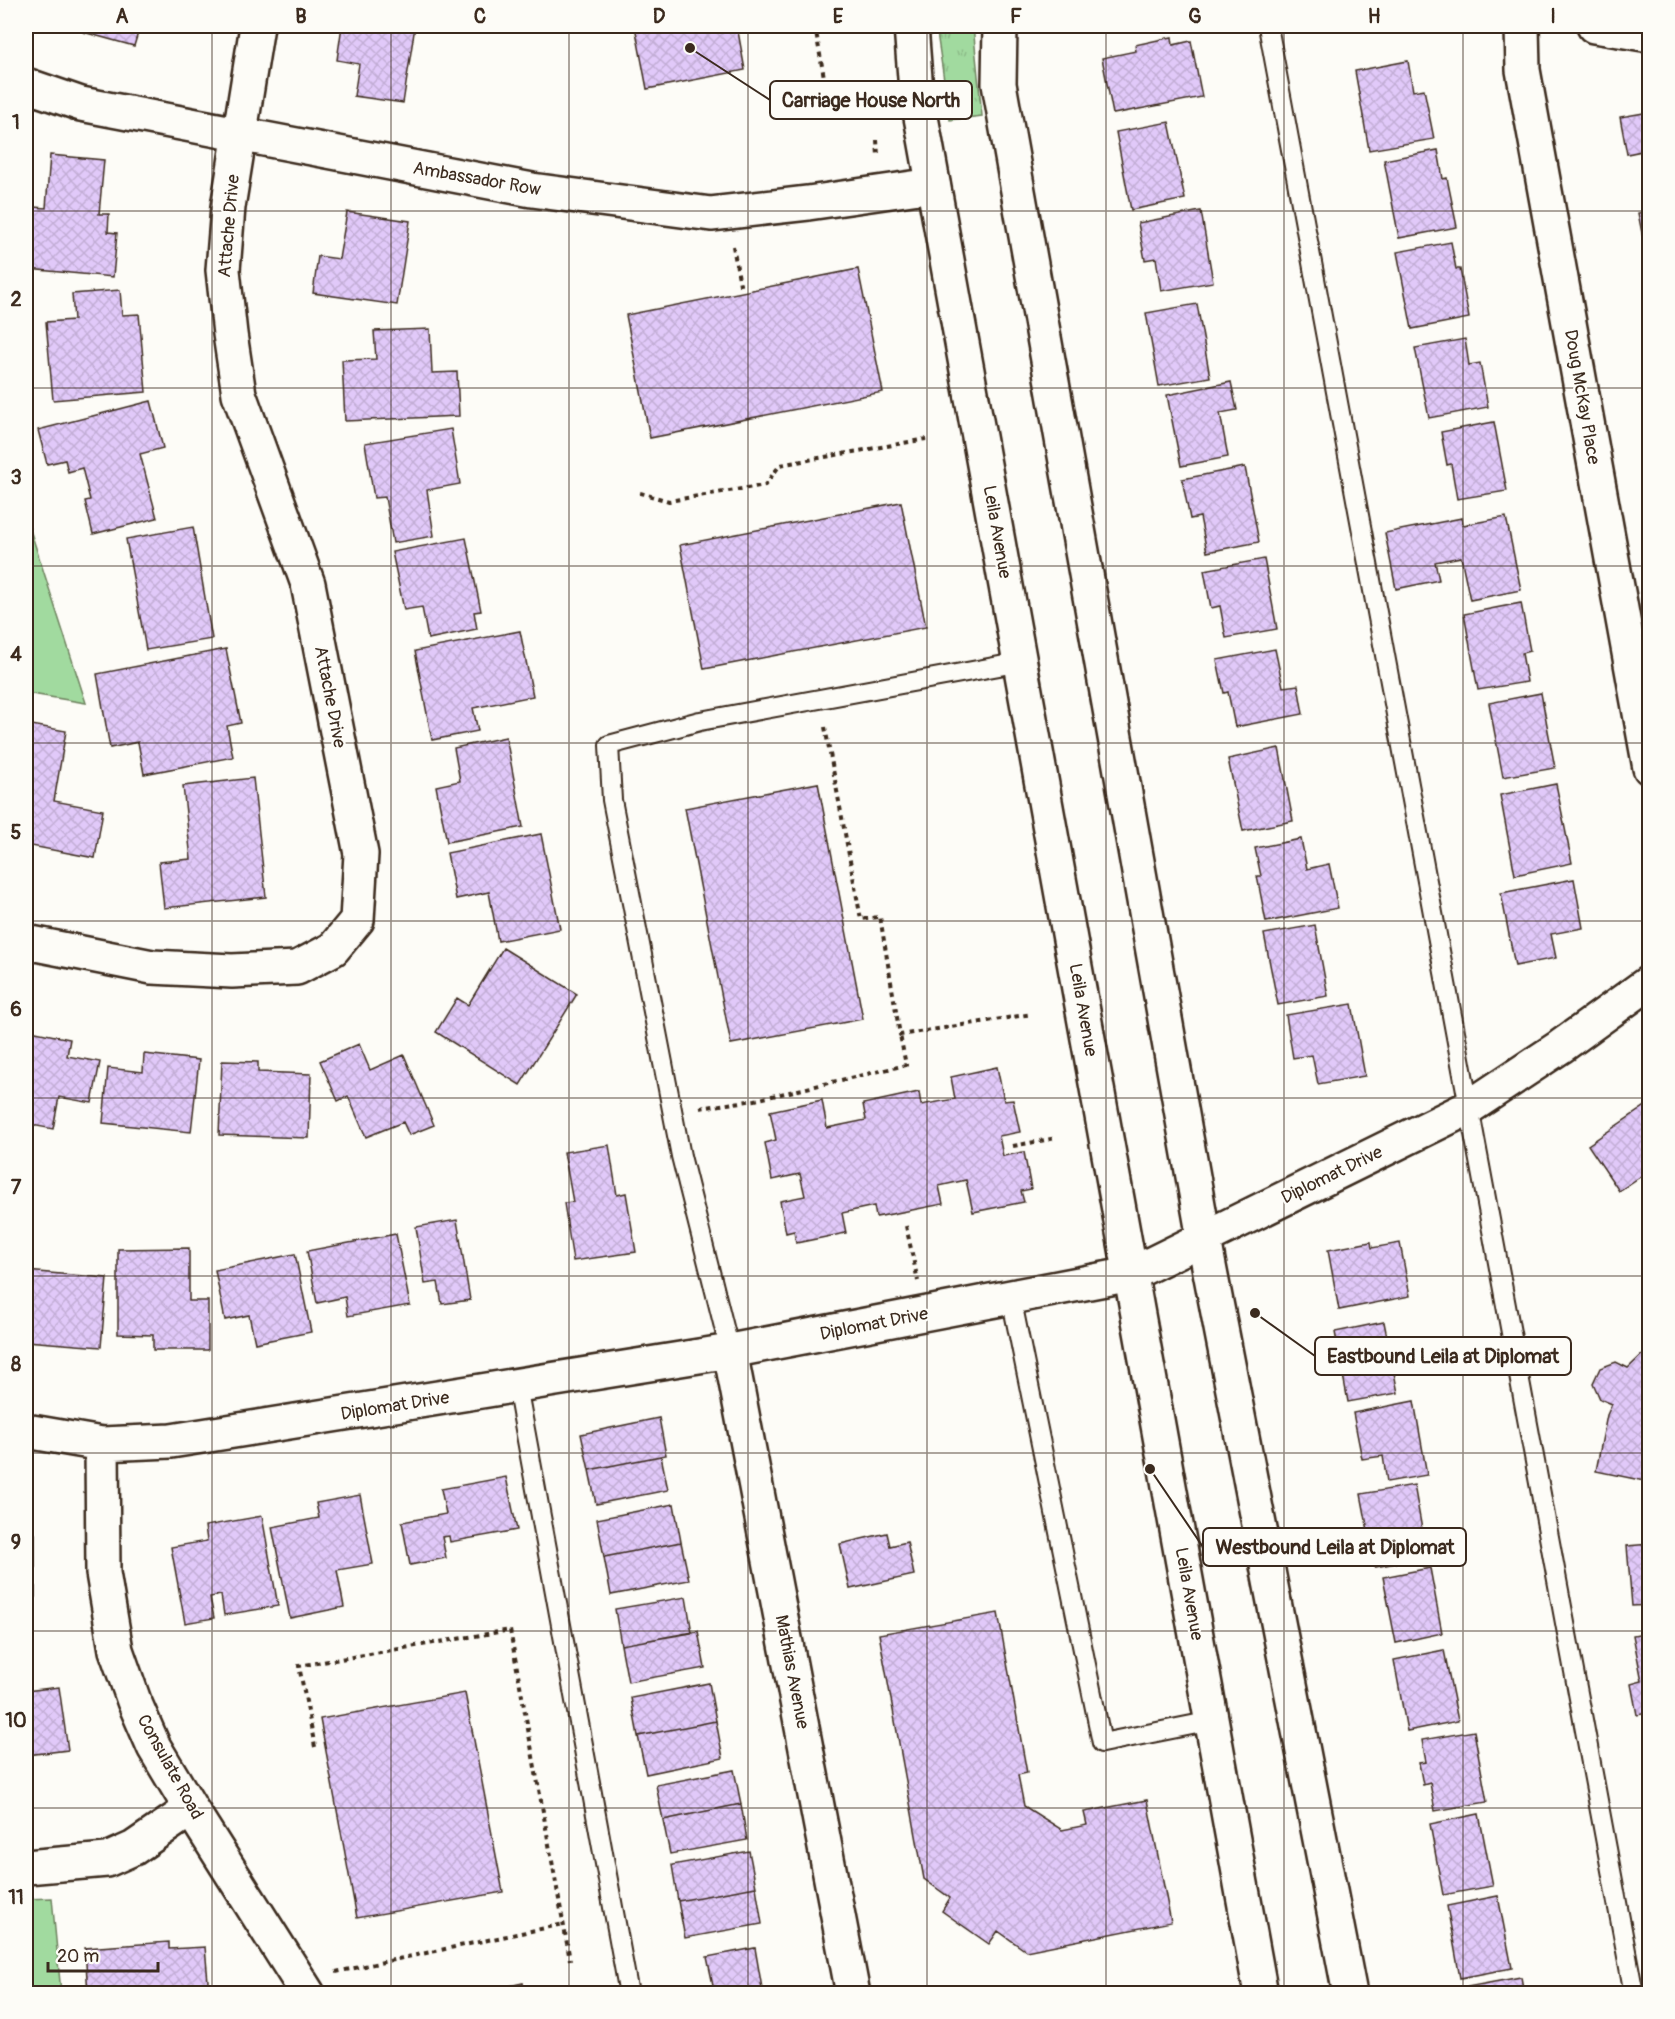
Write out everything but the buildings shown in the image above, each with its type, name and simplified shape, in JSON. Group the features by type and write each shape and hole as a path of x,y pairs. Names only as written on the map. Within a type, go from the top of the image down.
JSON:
{"street":[{"name":"Attache Drive","path":"26,942 152,967 232,971 297,968 333,949 357,920 361,854 308,584 239,394 230,333 223,270 228,207 257,26"},
{"name":"Leila Avenue","path":"911,26 916,91 1261,1994"},
{"path":"1000,26 999,84 1204,1238 1350,1994"},
{"name":"Doug McKay Place","path":"1522,26 1523,70 1650,768"},
{"path":"1594,26 1650,35"},
{"name":"Ambassador Row","path":"26,85 81,104 532,190 711,214 933,185"},
{"name":"Diplomat Drive","path":"26,1431 102,1444 171,1441 730,1351 1131,1274 1468,1108 1560,1047 1650,982"},
{"name":"Mathias Avenue","path":"730,1351 853,1994"},
{"name":"Consulate Road","path":"102,1444 103,1573 116,1650 134,1701 154,1747 303,1986"},
{"path":"26,1867 107,1860 134,1848 191,1809"}],"lane":[{"path":"1268,26 1634,1994"},
{"path":"730,1351 681,1156 612,800 609,745 700,721 1021,662"},
{"path":"1011,1297 1102,1743 1212,1721"},
{"path":"517,1386 629,1994"}],"path":[{"path":"815,26 830,106"},
{"path":"728,212 741,290"},
{"path":"640,493 669,501 765,485 780,465 926,439"},
{"path":"673,1112 755,1100 906,1065 880,917 861,919 819,699"},
{"path":"900,1035 1032,1014"},
{"path":"1013,1146 1056,1138"},
{"path":"906,1226 925,1314"},
{"path":"315,1747 299,1666 510,1630 570,1960"},
{"path":"303,1986 564,1924"}],"green space":[{"path":"936,26 973,26 982,116 950,120"},
{"path":"26,517 86,703 26,693"},
{"path":"52,1898 61,1993 26,1993 26,1899"}],"place":[{"name":"Carriage House North","path":"690,48"},
{"name":"Eastbound Leila at Diplomat","path":"1255,1313"},
{"name":"Westbound Leila at Diplomat","path":"1150,1469"}]}
